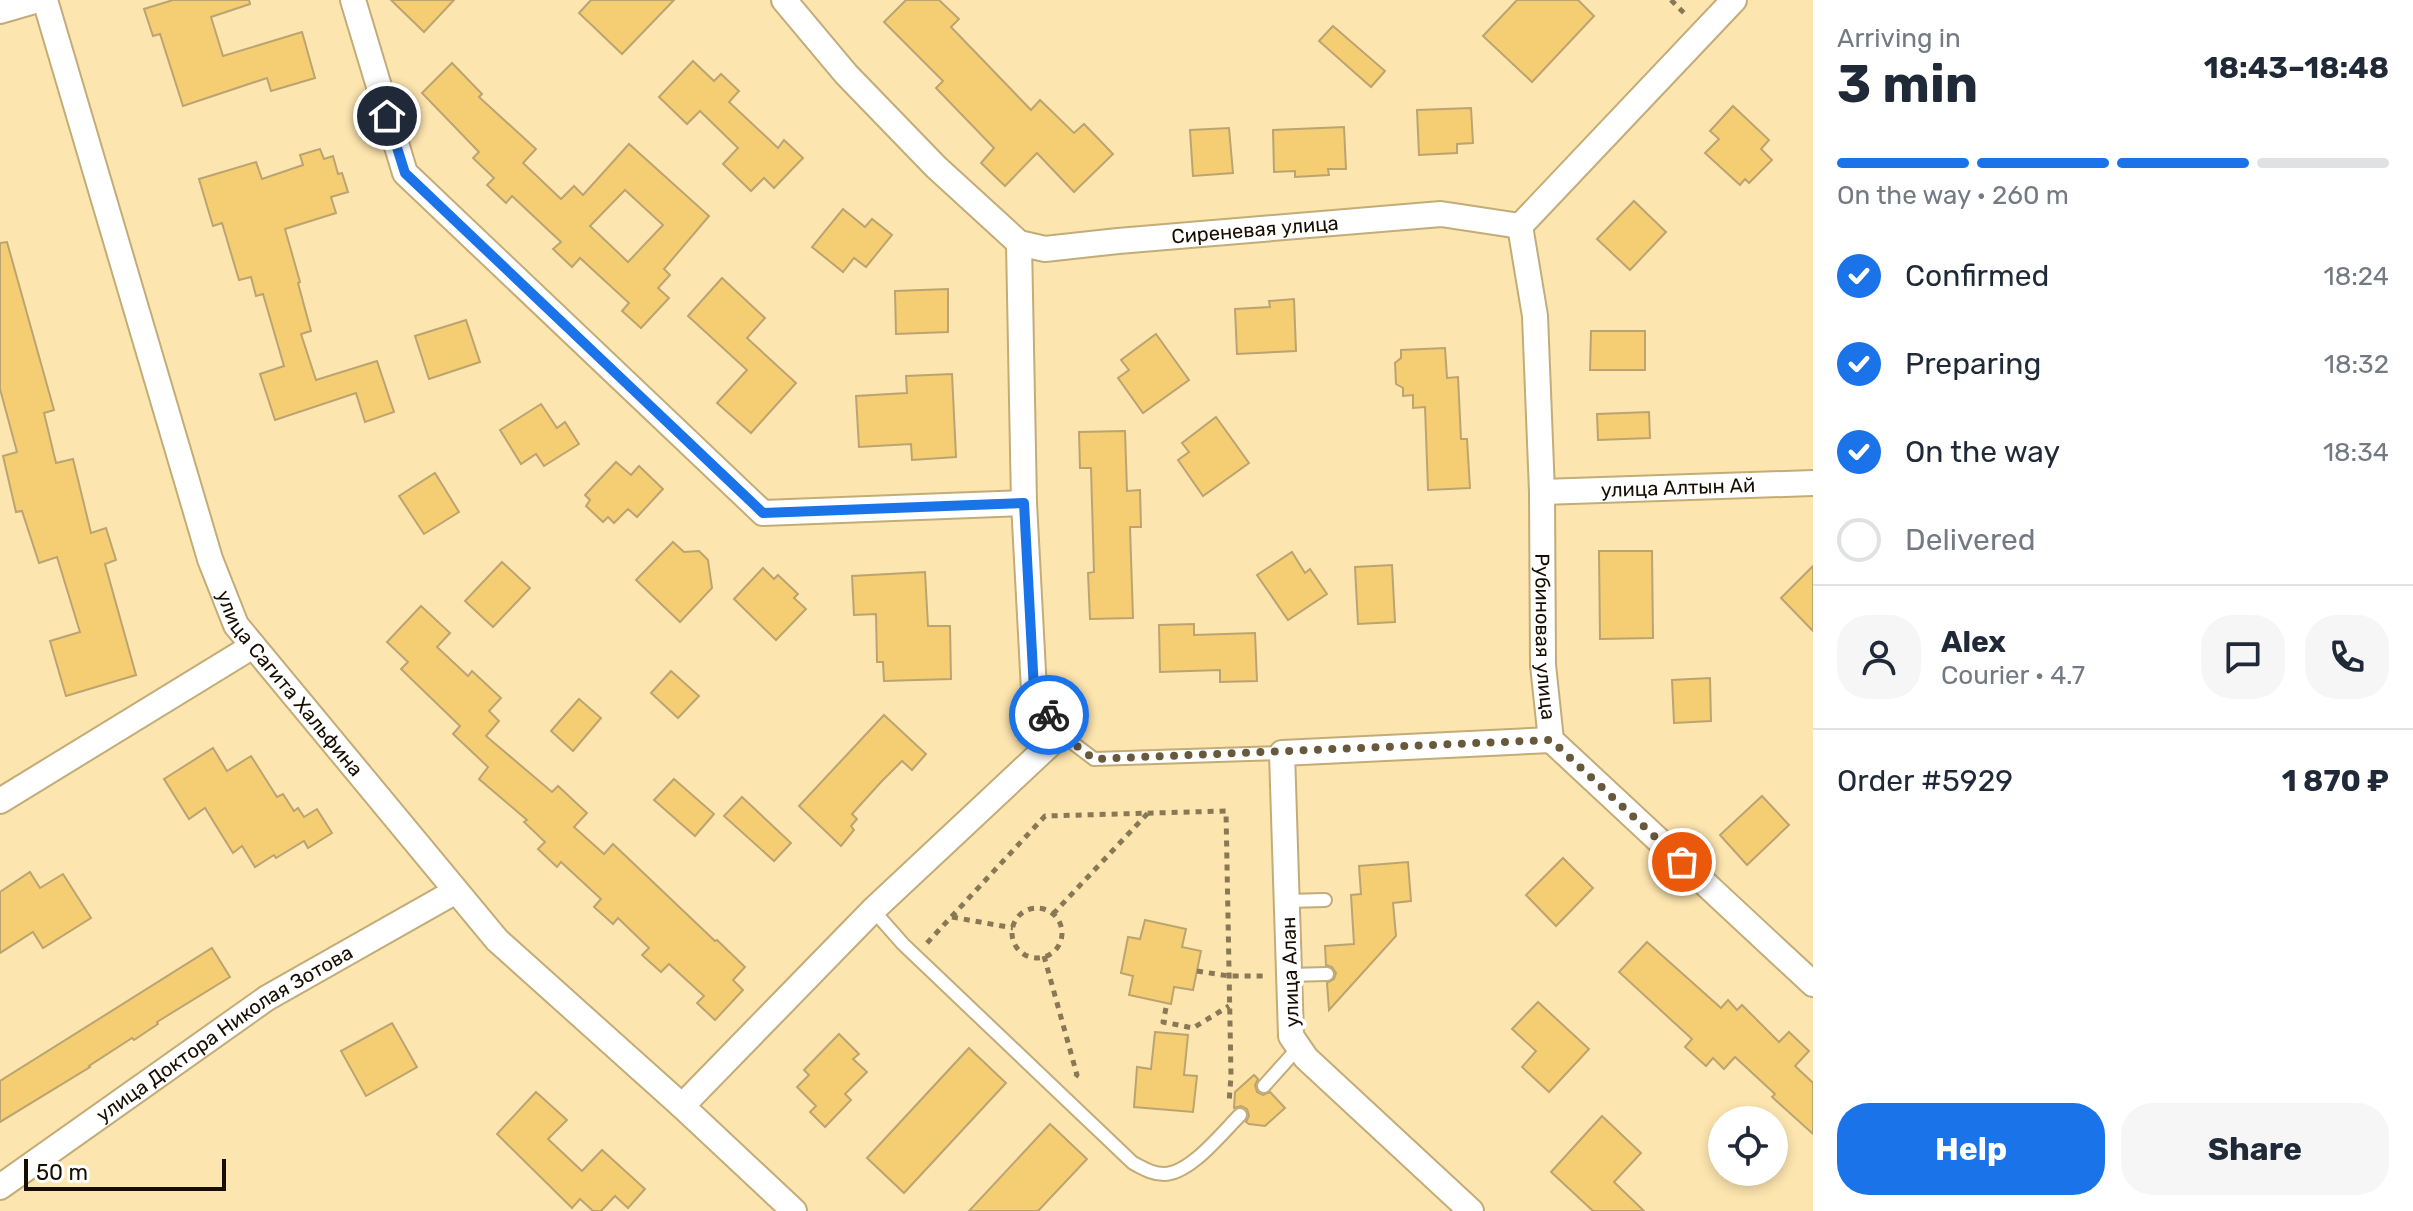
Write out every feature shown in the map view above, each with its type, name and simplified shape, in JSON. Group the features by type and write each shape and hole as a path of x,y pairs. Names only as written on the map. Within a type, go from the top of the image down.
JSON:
{"street":[{"path":"0,11 38,0"},
{"name":"улица Сагита Хальфина","path":"45,0 210,559 236,625 497,940 794,1211"},
{"path":"353,0 405,173 763,513 1024,503"},
{"path":"682,1106 873,910 1061,734 1034,690 1024,503 1019,243 936,167 846,74 784,0"},
{"path":"1520,226 1734,0"},
{"name":"Сиреневая улица","path":"1019,243 1045,249 1441,214 1520,226"},
{"name":"Рубиновая улица","path":"1520,226 1535,316 1542,492 1543,665 1551,740 1813,984"},
{"name":"улица Алтын Ай","path":"1542,492 1813,483"},
{"path":"0,801 253,646"},
{"path":"1282,753 1551,740"},
{"name":"улица Алан","path":"1282,753 1291,1036 1306,1058 1471,1211"},
{"name":"улица Доктора Николая Зотова","path":"0,1187 267,998 456,891"}],"lane":[{"path":"1061,734 1094,759 1282,753"},
{"path":"1287,901 1325,900"},
{"path":"873,910 915,956 1133,1163 1161,1174 1175,1173 1188,1166 1240,1115"},
{"path":"1289,975 1327,974"},
{"path":"1264,1086 1299,1047"}],"path":[{"path":"915,956 1045,816 1226,811 1231,1076 1227,1128"},
{"path":"1053,914 1148,813"},
{"path":"1031,909 1047,910 1053,914 1062,928 1062,937 1054,951 1031,957 1023,953 1014,940 1013,928 1018,918 1031,909"},
{"path":"952,917 1013,928"},
{"path":"1044,956 1077,1075 1061,1094"},
{"path":"1197,971 1229,976 1289,975"},
{"path":"1166,1008 1163,1022 1193,1028 1230,1005"}],"building":[{"path":"173,0 249,0 250,4 211,17 223,56 302,32 315,78 271,91 267,78 183,106 160,34 153,36 144,9"},
{"path":"391,0 454,0 424,32"},
{"path":"591,0 674,0 622,54 579,13"},
{"path":"906,0 939,0 959,19 951,27 1031,110 1040,100 1074,133 1084,124 1113,154 1074,192 1037,153 1005,186 981,163 994,148 936,88 943,81 884,22"},
{"path":"1517,0 1578,0 1594,16 1532,82 1483,36"},
{"path":"1333,26 1385,71 1371,87 1319,41"},
{"path":"693,61 714,81 721,74 739,91 729,102 778,148 784,140 803,158 774,188 764,178 751,191 723,164 738,148 700,111 687,124 659,97"},
{"path":"452,63 482,94 479,97 536,149 523,163 561,199 574,186 583,195 629,144 709,216 664,269 670,275 658,288 669,298 641,328 622,311 629,303 580,258 572,267 553,249 561,242 512,196 506,203 487,185 494,178 473,158 479,152 422,93","holes":["625,190 663,225 628,262 590,226"]},
{"path":"1733,106 1769,140 1761,149 1772,160 1749,183 1745,179 1740,185 1705,153 1719,139 1710,131"},
{"path":"1471,108 1473,143 1457,144 1457,153 1419,155 1417,110"},
{"path":"1344,127 1346,169 1328,169 1329,175 1295,177 1295,171 1274,172 1273,130"},
{"path":"1229,128 1233,173 1193,176 1190,130"},
{"path":"320,149 324,159 333,156 348,192 331,197 336,213 285,229 311,331 301,334 316,380 377,361 394,412 365,422 356,393 275,420 260,374 284,366 263,294 256,296 251,277 239,280 222,223 213,226 199,179 256,162 262,179 303,165 300,155"},
{"path":"1634,201 1666,232 1630,270 1597,239"},
{"path":"843,209 865,227 872,219 892,235 866,267 854,258 843,272 812,247"},
{"path":"7,242 54,410 44,413 56,463 73,459 91,533 106,528 116,560 105,564 136,675 66,696 50,641 80,632 57,557 39,563 22,511 16,512 3,456 17,452 0,389 0,243"},
{"path":"722,278 765,318 747,338 796,383 751,433 717,403 747,370 688,316"},
{"path":"948,289 948,332 896,334 895,291"},
{"path":"1294,299 1296,351 1237,354 1235,309 1270,307 1269,301"},
{"path":"466,320 480,362 429,379 415,336"},
{"path":"1591,331 1645,331 1645,370 1590,370"},
{"path":"1156,334 1189,380 1143,413 1118,378 1129,370 1121,360"},
{"path":"1445,348 1447,378 1458,377 1461,439 1467,439 1470,488 1428,490 1425,407 1413,408 1413,395 1403,396 1403,388 1396,384 1395,363 1401,358 1401,350"},
{"path":"952,374 956,457 912,460 911,444 859,447 856,396 907,393 906,376"},
{"path":"541,404 557,428 565,422 579,444 544,466 536,454 521,464 500,430"},
{"path":"1649,412 1650,438 1598,440 1597,414"},
{"path":"1216,417 1249,463 1203,496 1178,460 1189,452 1182,443"},
{"path":"1125,431 1127,491 1140,490 1141,527 1130,527 1133,618 1090,619 1088,573 1094,572 1091,468 1080,468 1079,432"},
{"path":"616,462 631,475 639,466 663,489 637,517 628,509 614,523 608,517 603,522 586,506 590,500 585,495"},
{"path":"435,473 459,512 424,534 399,496"},
{"path":"673,542 684,552 699,551 708,560 712,588 680,622 636,580"},
{"path":"1599,551 1652,551 1653,638 1600,639"},
{"path":"1292,552 1305,573 1310,569 1327,594 1288,620 1257,575"},
{"path":"502,562 530,588 493,627 465,601"},
{"path":"1392,565 1395,622 1358,624 1355,567"},
{"path":"1813,566 1813,631 1781,598"},
{"path":"763,568 774,579 778,575 798,594 794,598 806,609 776,640 734,599"},
{"path":"925,572 928,626 950,626 951,679 884,681 883,662 877,662 876,614 854,615 852,576"},
{"path":"421,606 450,633 437,647 468,676 472,671 501,698 489,711 499,721 486,736 552,792 558,786 587,813 574,827 604,854 613,844 745,967 733,980 743,990 715,1020 697,1003 704,996 669,964 661,972 642,955 649,948 618,918 613,924 594,907 601,899 561,862 557,867 538,849 545,842 524,822 527,820 479,779 488,767 453,734 460,726 401,669 408,662 387,642"},
{"path":"1194,624 1194,635 1255,633 1257,681 1220,682 1220,670 1160,672 1159,625"},
{"path":"671,671 699,696 678,718 651,693"},
{"path":"1710,678 1711,721 1674,723 1672,680"},
{"path":"579,699 601,718 573,751 551,731"},
{"path":"884,715 926,754 912,770 902,761 881,782 852,814 857,819 851,826 854,830 841,846 799,806"},
{"path":"213,748 227,771 251,756 277,797 283,794 294,811 298,808 304,817 317,809 332,833 308,848 304,841 255,867 242,846 233,853 205,808 189,819 164,779"},
{"path":"674,779 714,814 695,836 654,800"},
{"path":"1762,796 1789,825 1747,865 1720,835"},
{"path":"742,797 791,843 774,861 724,816"},
{"path":"1563,858 1593,888 1556,926 1526,895"},
{"path":"1408,862 1411,901 1393,903 1396,936 1329,1010 1327,983 1334,979 1336,973 1326,965 1325,946 1354,944 1351,895 1361,894 1359,866"},
{"path":"30,872 40,888 63,874 91,918 43,948 33,932 0,953 0,892"},
{"path":"1145,920 1186,929 1182,947 1201,951 1193,990 1174,987 1171,1004 1129,995 1133,976 1121,973 1128,937 1140,939"},
{"path":"1647,942 1721,1008 1728,1000 1737,1010 1742,1005 1779,1042 1789,1032 1809,1051 1795,1066 1813,1083 1813,1134 1788,1111 1788,1106 1782,1106 1772,1097 1775,1094 1735,1057 1724,1069 1713,1058 1706,1066 1685,1047 1692,1039 1619,972"},
{"path":"212,948 230,977 0,1122 0,1081"},
{"path":"1538,1002 1589,1049 1549,1092 1522,1067 1536,1051 1512,1029"},
{"path":"392,1023 417,1067 366,1096 341,1051"},
{"path":"1155,1032 1188,1035 1184,1075 1197,1076 1193,1112 1134,1107 1137,1067 1151,1069"},
{"path":"839,1034 859,1054 853,1059 867,1072 845,1094 851,1100 825,1127 810,1112 816,1106 797,1087 809,1075 804,1070"},
{"path":"969,1048 1006,1083 904,1193 867,1158"},
{"path":"1254,1075 1258,1079 1255,1085 1257,1092 1263,1095 1270,1092 1285,1108 1265,1126 1249,1124 1246,1122 1249,1116 1247,1109 1241,1106 1234,1108 1235,1092"},
{"path":"536,1092 567,1120 548,1139 582,1171 602,1150 645,1189 628,1208 615,1196 601,1211 593,1211 580,1199 572,1208 497,1134"},
{"path":"1602,1116 1641,1153 1614,1182 1644,1211 1593,1211 1551,1172"},
{"path":"1050,1124 1087,1159 1038,1211 969,1211"}],"way so far":[{"path":"1049,715 1061,734 1094,759 1551,740 1682,862"}],"route":[{"path":"387,116 405,173 763,513 1024,503 1034,690 1049,715"}]}
